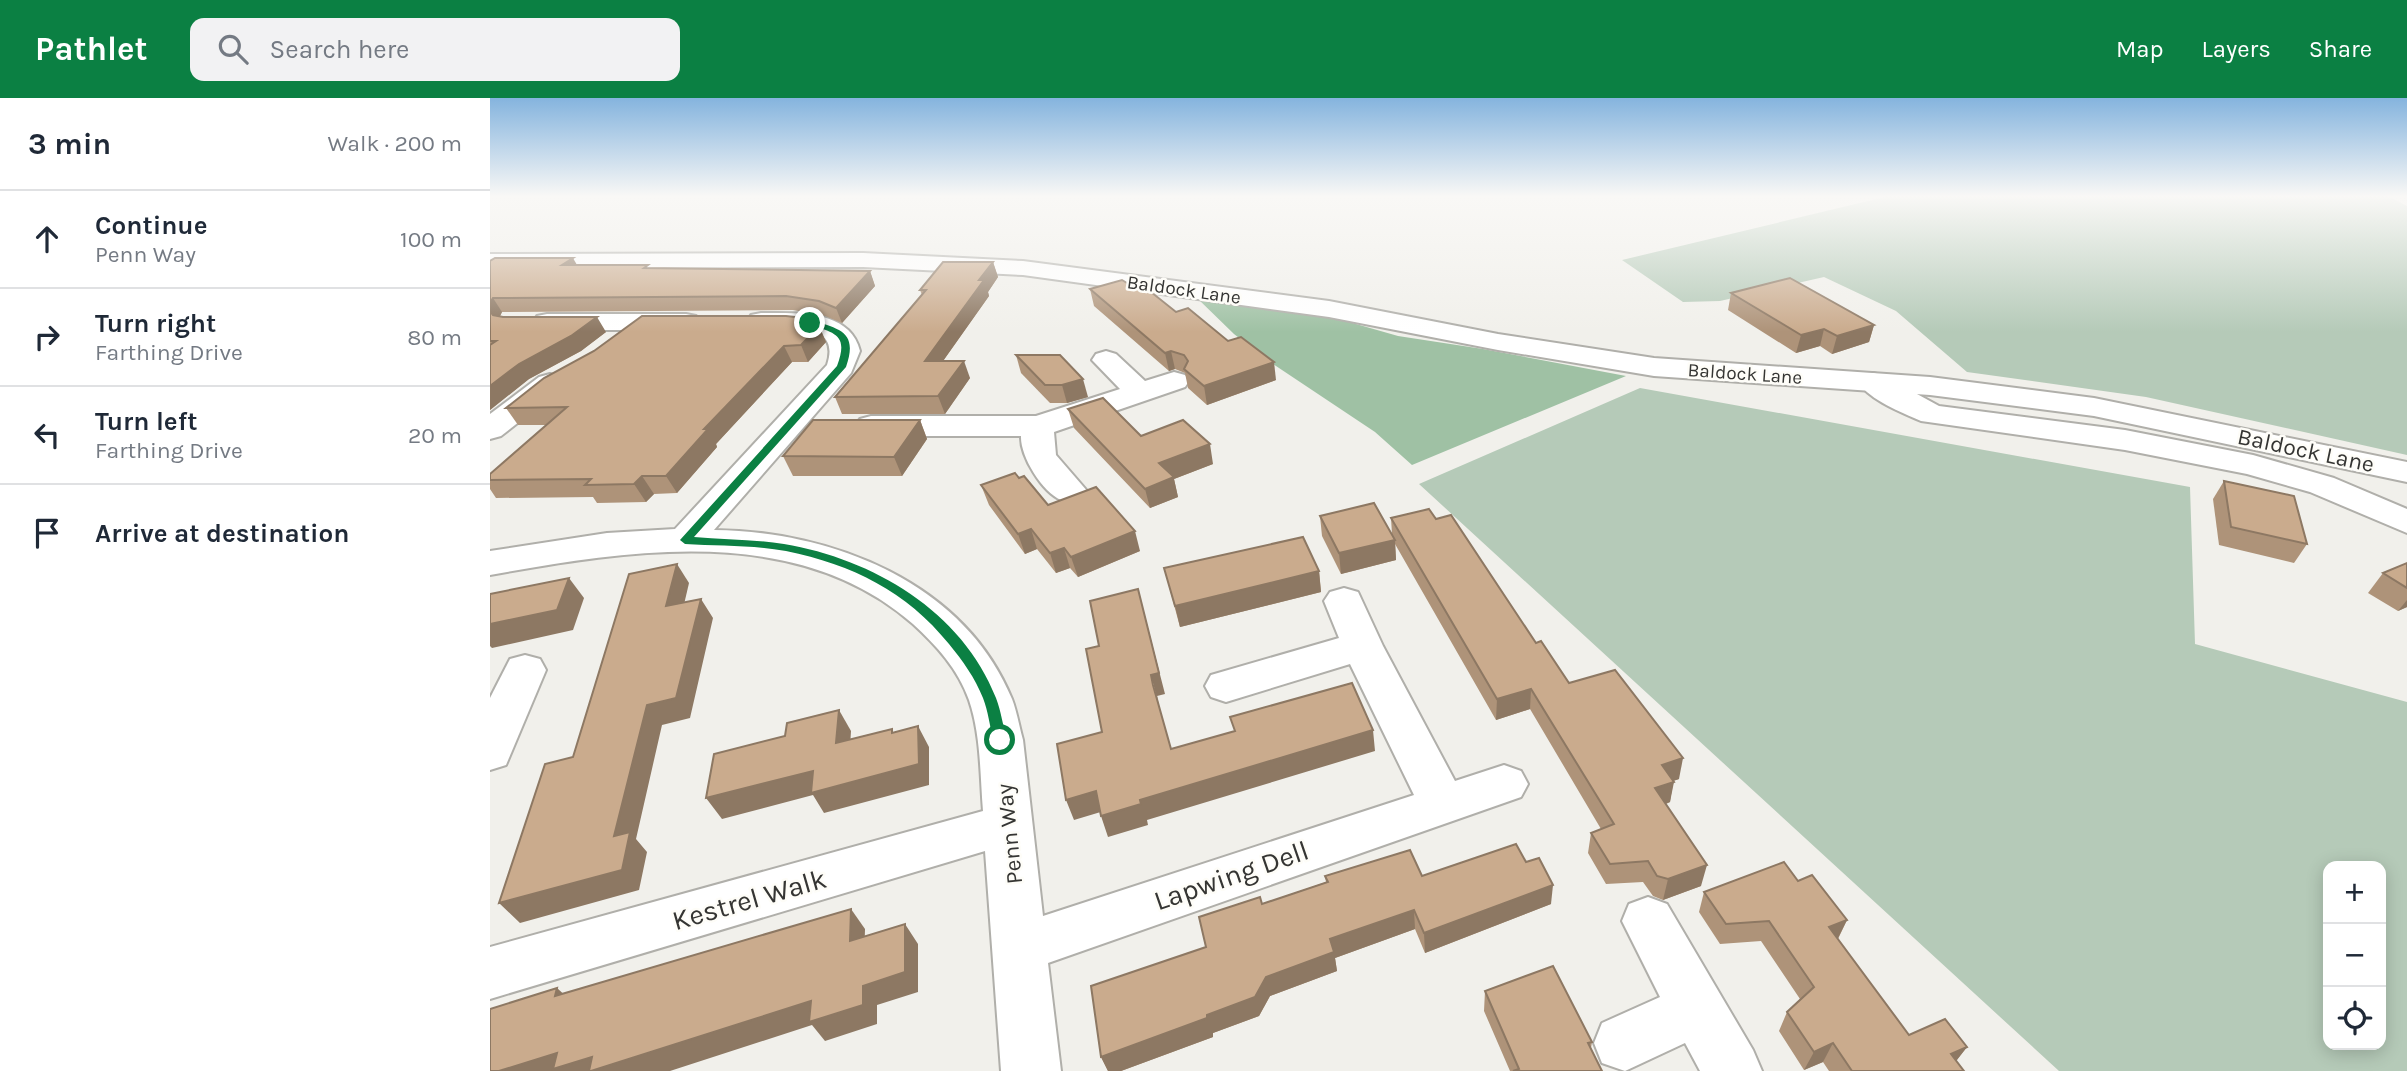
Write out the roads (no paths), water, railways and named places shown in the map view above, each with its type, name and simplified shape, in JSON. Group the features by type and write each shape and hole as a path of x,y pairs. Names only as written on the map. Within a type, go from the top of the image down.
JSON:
{"street":[{"name":"Baldock Lane","path":"490,261 863,260 1023,268 1329,309 1497,342 1654,367 1873,382 2010,395 2094,407 2407,472"},
{"path":"526,321 810,323 832,329 845,339 848,350 841,367 685,540"},
{"path":"602,352 642,322"},
{"path":"1106,360 1140,392"},
{"path":"490,429 542,387 575,370"},
{"path":"788,427 1039,426 1174,381"},
{"name":"Baldock Lane","path":"1873,382 1907,403 1932,414 2124,440 2287,473 2407,522"},
{"path":"1039,426 1035,436 1036,451 1071,492"},
{"name":"Penn Way","path":"490,563 597,545 685,540 783,547 829,558 881,581 931,614 974,667 990,699 1000,740 1031,1071"},
{"path":"1343,601 1362,646 1441,803"},
{"path":"1226,686 1362,646"},
{"path":"495,728 524,670"},
{"name":"Lapwing Dell","path":"1021,948 1441,803 1504,784"},
{"name":"Kestrel Walk","path":"490,973 1008,824"},
{"path":"1648,921 1732,1071"},
{"path":"1623,1043 1696,1009"}]}
